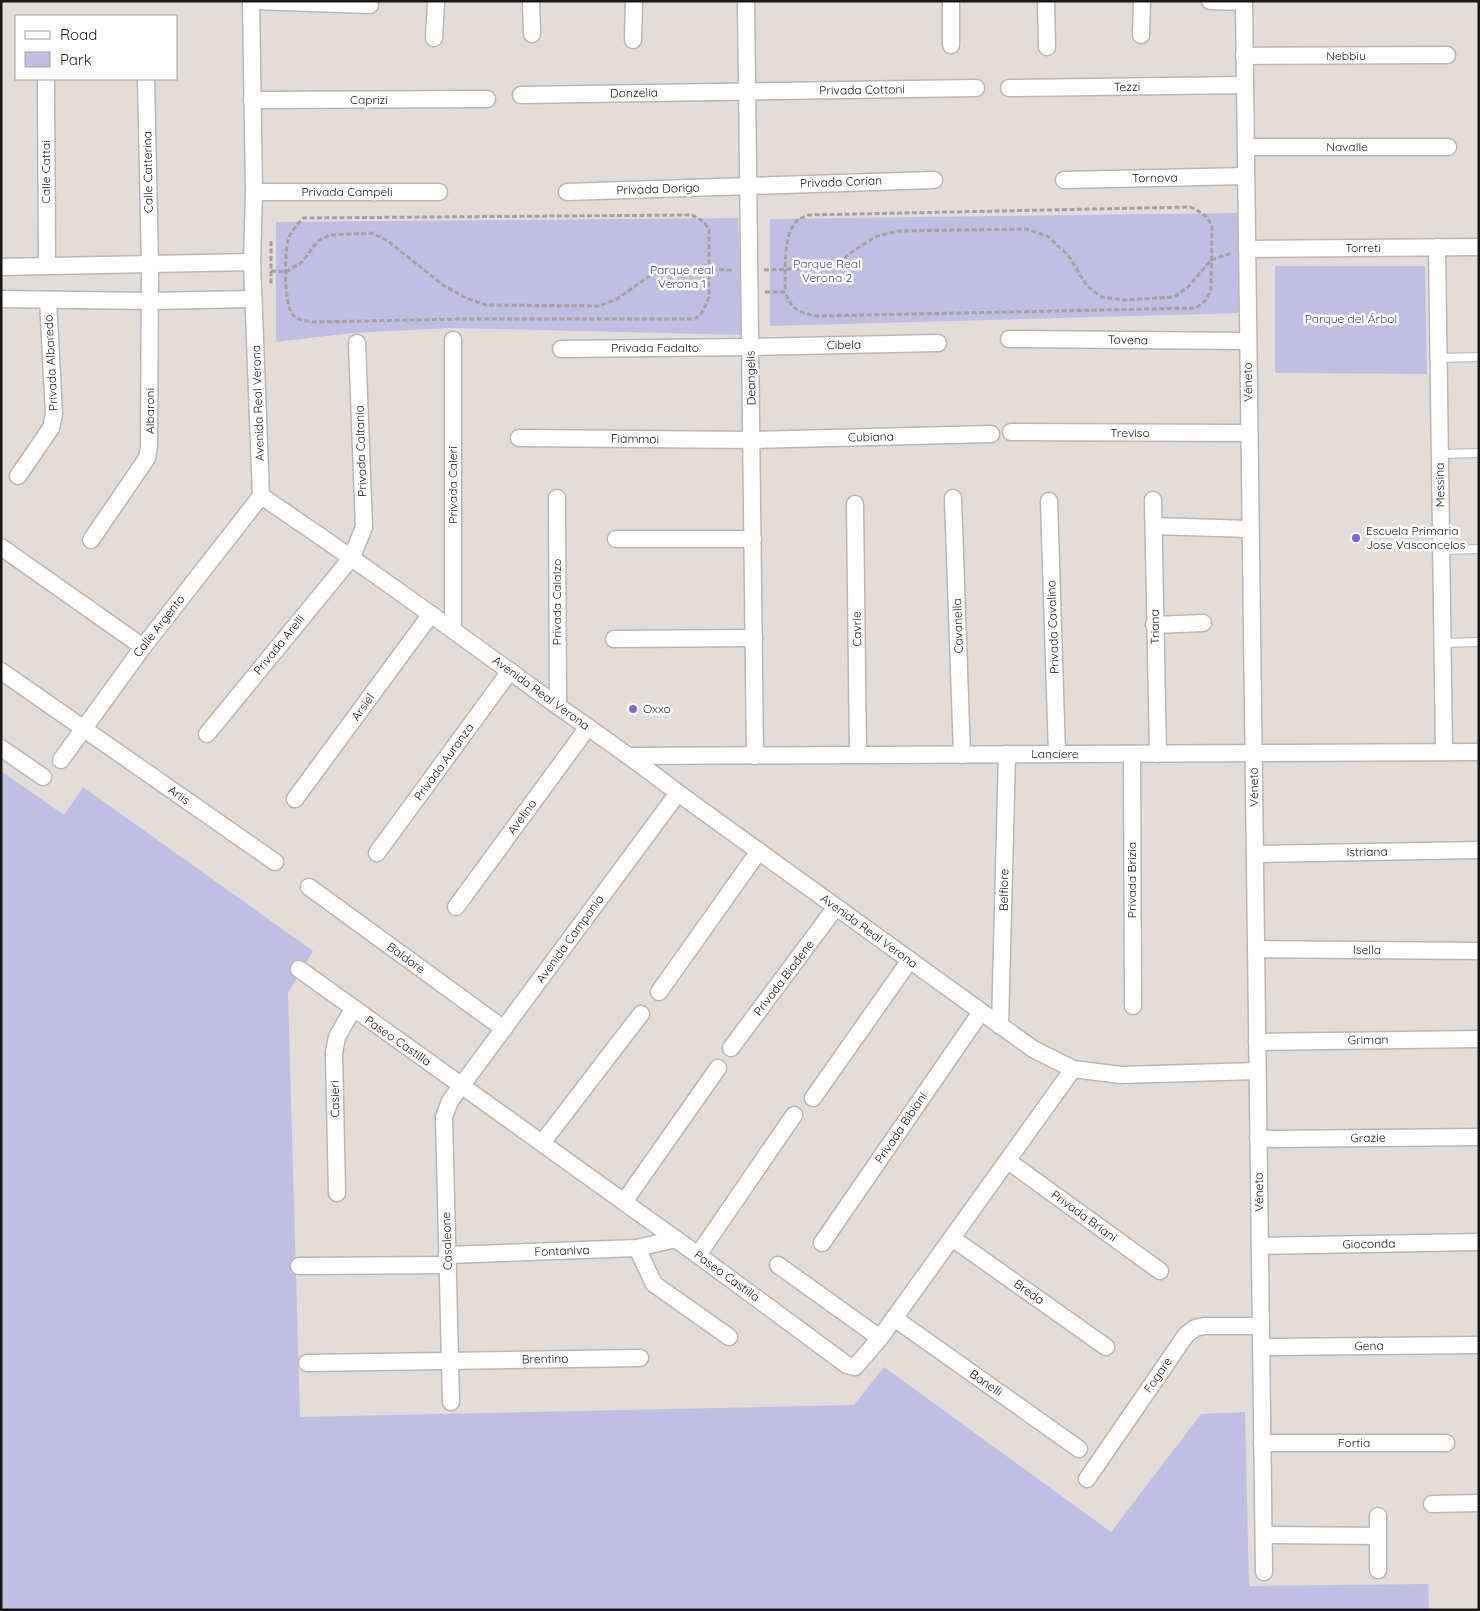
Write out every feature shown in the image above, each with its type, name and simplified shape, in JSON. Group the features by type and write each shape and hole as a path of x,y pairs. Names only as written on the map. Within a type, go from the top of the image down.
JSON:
{"street":[{"path":"251,1 370,5"},
{"name":"Avenida Real Verona","path":"251,1 254,192 252,262 261,496 352,557 558,706 631,756 678,793 1033,1049 1074,1069 1121,1075 1258,1071"},
{"path":"434,38 436,1"},
{"path":"531,1 532,34"},
{"path":"633,40 634,1"},
{"name":"Deangelis","path":"746,1 755,756"},
{"path":"951,1 951,45"},
{"path":"1046,1 1047,48"},
{"path":"1141,35 1142,1"},
{"path":"1210,1 1244,2"},
{"name":"Véneto","path":"1244,2 1264,1572"},
{"name":"Nebbiu","path":"1244,56 1447,55"},
{"name":"Calle Cattai","path":"46,80 46,266"},
{"name":"Calle Catterina","path":"146,80 150,265"},
{"name":"Tezzi","path":"1009,88 1244,85"},
{"name":"Privada Cottoni","path":"747,92 976,88"},
{"name":"Donzelia","path":"520,95 747,92"},
{"name":"Caprizi","path":"252,100 487,99"},
{"name":"Navalle","path":"1246,147 1448,147"},
{"name":"Tornova","path":"1064,180 1246,176"},
{"name":"Privada Corian","path":"749,185 934,180"},
{"name":"Privada Dorigo","path":"567,192 749,185"},
{"name":"Privada Campeli","path":"254,192 439,192"},
{"name":"Messina","path":"1437,247 1444,752"},
{"name":"Torreti","path":"1247,248 1479,247"},
{"path":"1,267 252,262"},
{"name":"Albaroni","path":"92,540 147,458 150,446 150,265"},
{"path":"1,299 150,301 253,299"},
{"name":"Privada Albaredo","path":"18,476 51,428 54,414 48,300"},
{"name":"Tovena","path":"1009,339 1248,341"},
{"name":"Privada Caleri","path":"453,340 453,630"},
{"name":"Privada Caltania","path":"352,557 364,527 357,343"},
{"name":"Cibela","path":"750,348 938,343"},
{"name":"Privada Fadalto","path":"560,349 750,348"},
{"name":"Treviso","path":"1011,432 1249,433"},
{"name":"Cubiana","path":"752,440 991,434"},
{"name":"Fiammoi","path":"519,438 752,440"},
{"name":"Calle Argento","path":"61,760 143,646 261,496"},
{"name":"Privada Calalzo","path":"557,498 558,706"},
{"name":"Cavanella","path":"953,498 962,755"},
{"name":"Triana","path":"1153,500 1158,754"},
{"name":"Privada Cavalino","path":"1049,501 1057,754"},
{"name":"Cavrie","path":"856,504 858,755"},
{"path":"1154,526 1250,529"},
{"path":"616,539 753,540"},
{"path":"1,547 143,646"},
{"name":"Privada Arelli","path":"206,734 352,557"},
{"name":"Arsiel","path":"295,799 431,614"},
{"path":"1154,624 1203,623"},
{"path":"614,639 754,638"},
{"name":"Ariis","path":"1,671 275,862"},
{"name":"Privada Auranza","path":"377,853 510,671"},
{"name":"Avelino","path":"456,906 588,727"},
{"path":"1,748 43,777"},
{"name":"Lanciere","path":"631,756 1479,752"},
{"name":"Belfiore","path":"1000,1026 1007,754"},
{"name":"Privada Brizia","path":"1132,754 1133,1006"},
{"name":"Avenida Campania","path":"462,1086 678,793"},
{"name":"Istriana","path":"1255,854 1479,850"},
{"path":"659,992 759,851"},
{"name":"Baldore","path":"309,887 504,1028"},
{"name":"Privada Biadene","path":"731,1048 836,907"},
{"name":"Isella","path":"1256,949 1479,951"},
{"path":"813,1098 910,960"},
{"name":"Paseo Castilla","path":"299,969 353,1010 676,1239 847,1365 855,1368 880,1338 1074,1069"},
{"name":"Casieri","path":"337,1193 334,1053 337,1038 353,1010"},
{"name":"Privada Bibiani","path":"822,1243 981,1012"},
{"path":"542,1143 642,1014"},
{"name":"Griman","path":"1257,1042 1479,1039"},
{"path":"624,1202 718,1068"},
{"name":"Casaleone","path":"451,1402 444,1118 450,1101 462,1086"},
{"path":"698,1255 794,1115"},
{"name":"Grazie","path":"1258,1139 1479,1137"},
{"name":"Privada Briani","path":"1008,1161 1160,1271"},
{"name":"Breda","path":"952,1238 1106,1347"},
{"name":"Fontaniva","path":"299,1266 448,1260 637,1248 676,1239"},
{"name":"Gioconda","path":"1260,1246 1479,1242"},
{"path":"637,1248 654,1284 728,1337"},
{"path":"778,1265 880,1338"},
{"name":"Bonelli","path":"894,1318 1079,1449"},
{"name":"Fogare","path":"1087,1479 1186,1335 1194,1328 1204,1326 1261,1326"},
{"name":"Gena","path":"1261,1347 1476,1345"},
{"name":"Brentino","path":"307,1364 640,1358"},
{"name":"Fortia","path":"1262,1443 1446,1443"},
{"path":"1432,1504 1479,1503"},
{"path":"1378,1516 1378,1570"},
{"path":"1264,1535 1378,1536"}],"lane":[{"path":"1438,358 1479,357"},
{"path":"1440,454 1479,453"},
{"path":"1441,550 1479,549"},
{"path":"1443,643 1479,642"}],"path":[{"path":"1190,207 1201,212 1209,219 1212,227 1211,260 1210,289 1206,300 1196,308 818,316 805,315 795,309 788,301 785,292 787,241 789,234 798,219 808,215 1190,207"},
{"path":"692,215 704,222 709,230 710,270 710,298 703,311 695,319 460,319 315,322 303,321 295,316 288,307 286,272 288,241 294,228 303,218 692,215"},
{"path":"762,270 822,268 837,263 877,236 898,231 1026,229 1047,236 1068,255 1087,286 1102,297 1123,300 1174,297 1189,286 1211,260 1247,248"},
{"path":"271,271 286,272 302,262 318,241 330,235 372,233 388,241 443,285 466,298 486,305 599,306 618,298 652,274 667,269 738,270"},
{"path":"271,236 271,291"},
{"path":"762,292 785,292"}],"green space":[{"name":"Parque Real Verona 2","path":"1239,213 1243,313 770,326 770,219"},
{"name":"Parque real Verona 1","path":"738,218 744,335 453,328 351,333 276,342 276,222"},
{"name":"Parque del Árbol","path":"1275,266 1425,266 1427,374 1275,373"},
{"path":"1,771 64,815 83,787 313,951 288,993 300,1417 854,1405 884,1367 1111,1532 1201,1414 1245,1412 1249,1586 1428,1584 1429,1610 1,1610"}],"place":[{"name":"Escuela Primaria Jose Vasconcelos","path":"1356,538"},
{"name":"Oxxo","path":"633,709"}]}
